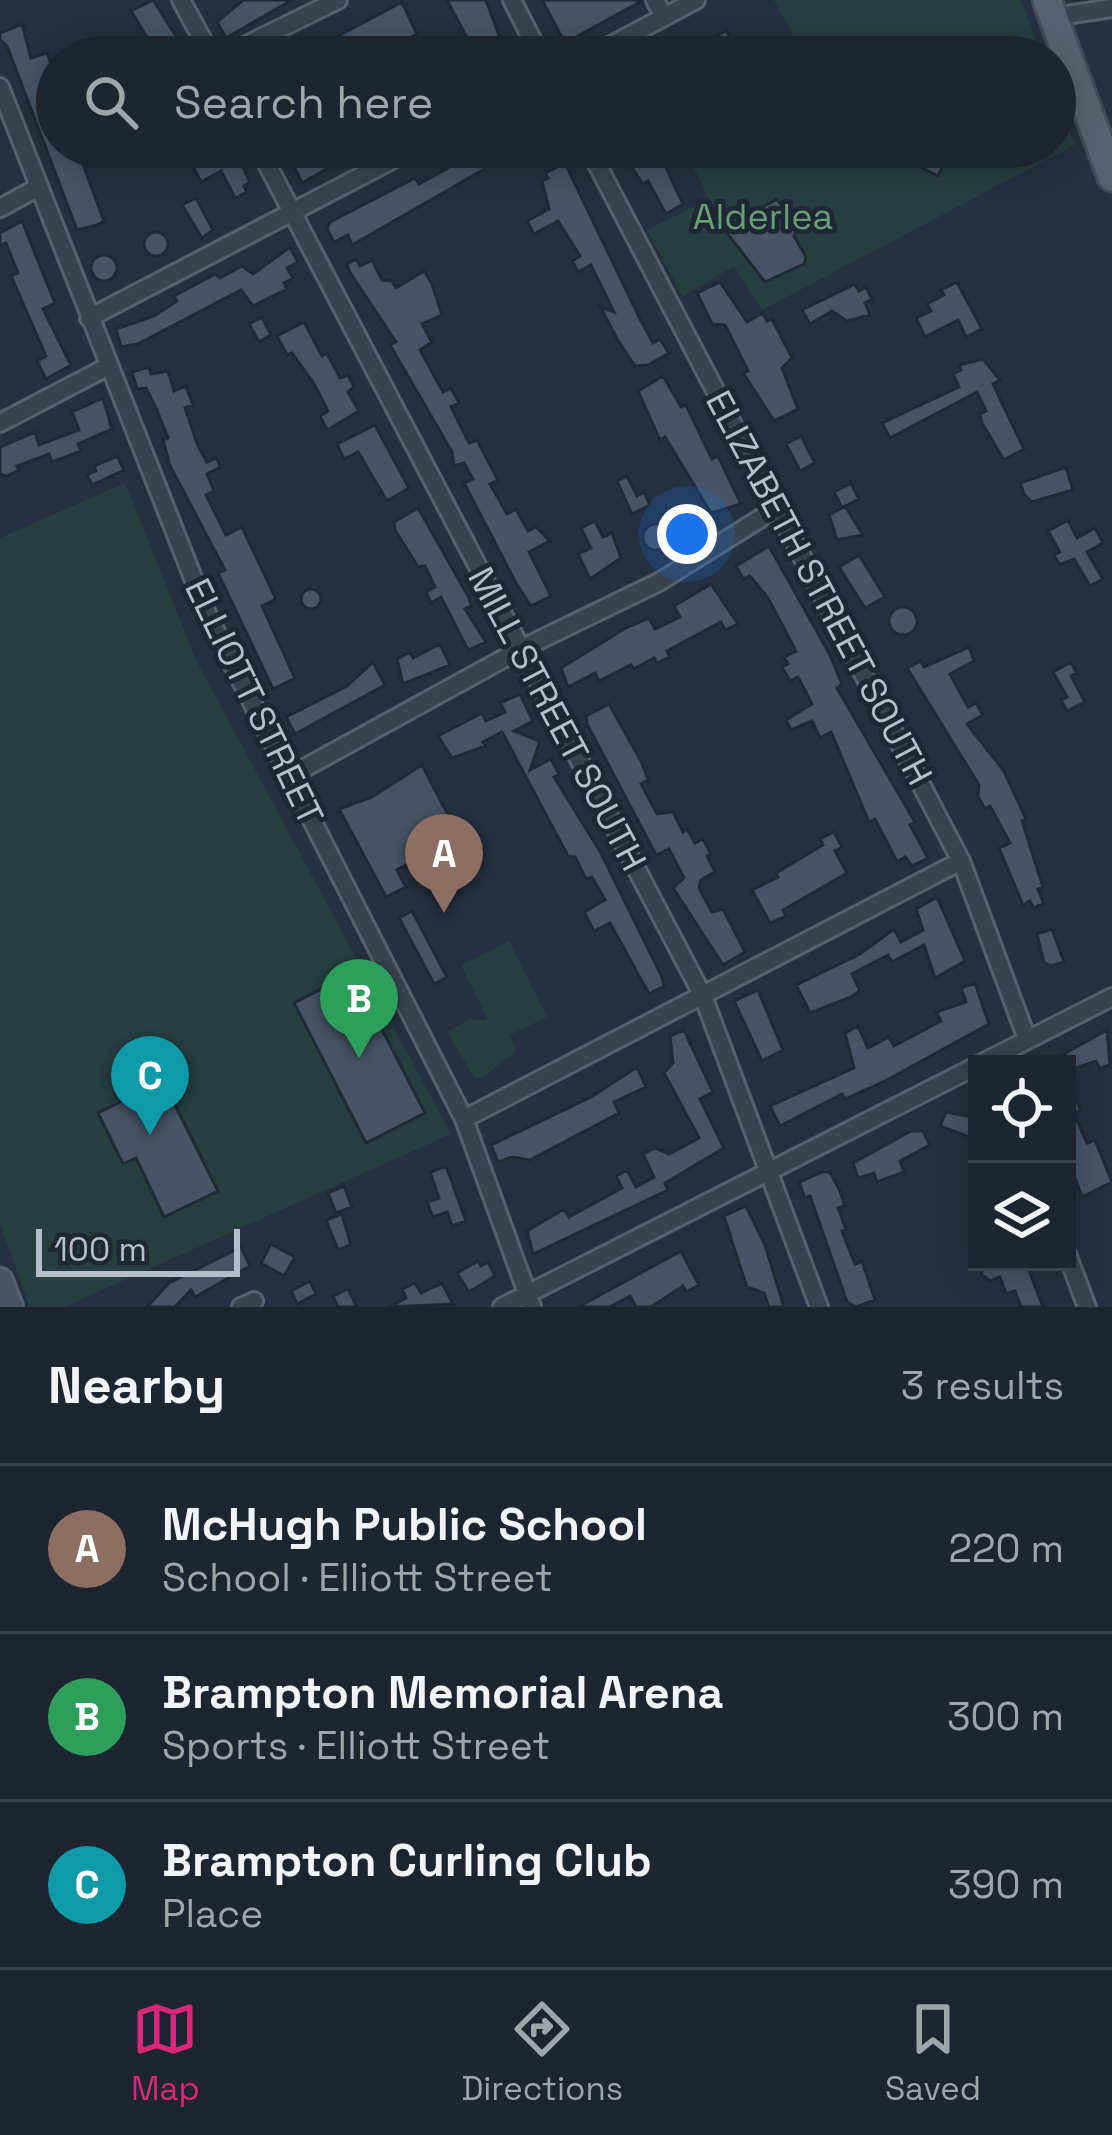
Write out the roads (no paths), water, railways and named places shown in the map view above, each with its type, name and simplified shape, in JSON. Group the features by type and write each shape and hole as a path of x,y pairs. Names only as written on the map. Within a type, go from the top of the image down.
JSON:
{"main road":[{"path":"1076,79 1112,177"}],"street":[{"path":"181,0 201,36"},
{"path":"265,36 338,0"},
{"path":"512,0 530,36"},
{"path":"619,36 660,8 696,0"},
{"path":"1050,9 1112,8"},
{"name":"ELLIOTT STREET","path":"0,87 208,616 464,1119 529,1300"},
{"name":"MILL STREET SOUTH","path":"269,168 703,996 819,1307"},
{"path":"88,318 376,168"},
{"name":"ELIZABETH STREET SOUTH","path":"599,168 961,861 1028,1039"},
{"path":"0,208 38,188"},
{"path":"0,423 107,367"},
{"path":"290,776 521,649 659,582 777,508"},
{"path":"464,1119 961,861"},
{"path":"1003,1055 1112,998"},
{"path":"502,1307 529,1300 769,1171 968,1073"},
{"path":"1073,1271 1087,1307"},
{"path":"0,1281 10,1307"}],"place":[{"name":"McHugh Public School","path":"444,913"},
{"name":"Brampton Memorial Arena","path":"359,1058"},
{"name":"Brampton Curling Club","path":"150,1135"}],"park label":[{"name":"Alderlea","path":"763,217"}]}
